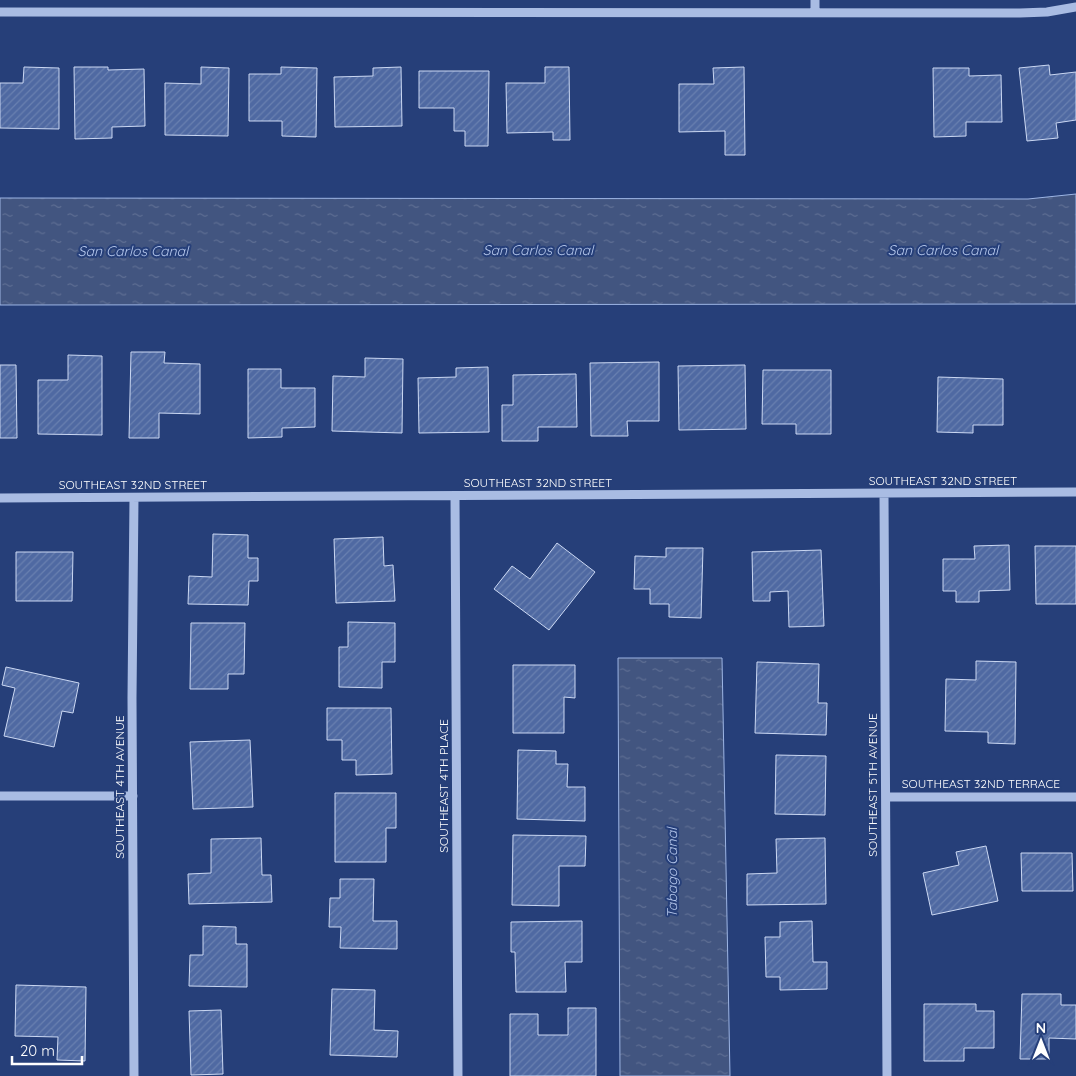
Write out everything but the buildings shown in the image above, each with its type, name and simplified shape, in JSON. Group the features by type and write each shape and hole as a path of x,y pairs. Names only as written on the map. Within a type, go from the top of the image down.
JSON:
{"street":[{"path":"815,0 815,12"},
{"path":"0,12 1020,13 1047,12 1076,7"},
{"name":"SOUTHEAST 32ND STREET","path":"0,498 1076,492"},
{"name":"SOUTHEAST 5TH AVENUE","path":"884,494 887,1076"},
{"name":"SOUTHEAST 4TH PLACE","path":"454,496 458,1076"},
{"name":"SOUTHEAST 4TH AVENUE","path":"134,498 134,1076"},
{"path":"0,796 133,796"},
{"name":"SOUTHEAST 32ND TERRACE","path":"886,796 1076,797"}],"water":[{"name":"San Carlos Canal","path":"1076,194 1076,304 0,305 0,198 1028,199"},
{"name":"Tabago Canal","path":"618,658 722,658 730,1076 620,1076"}]}
